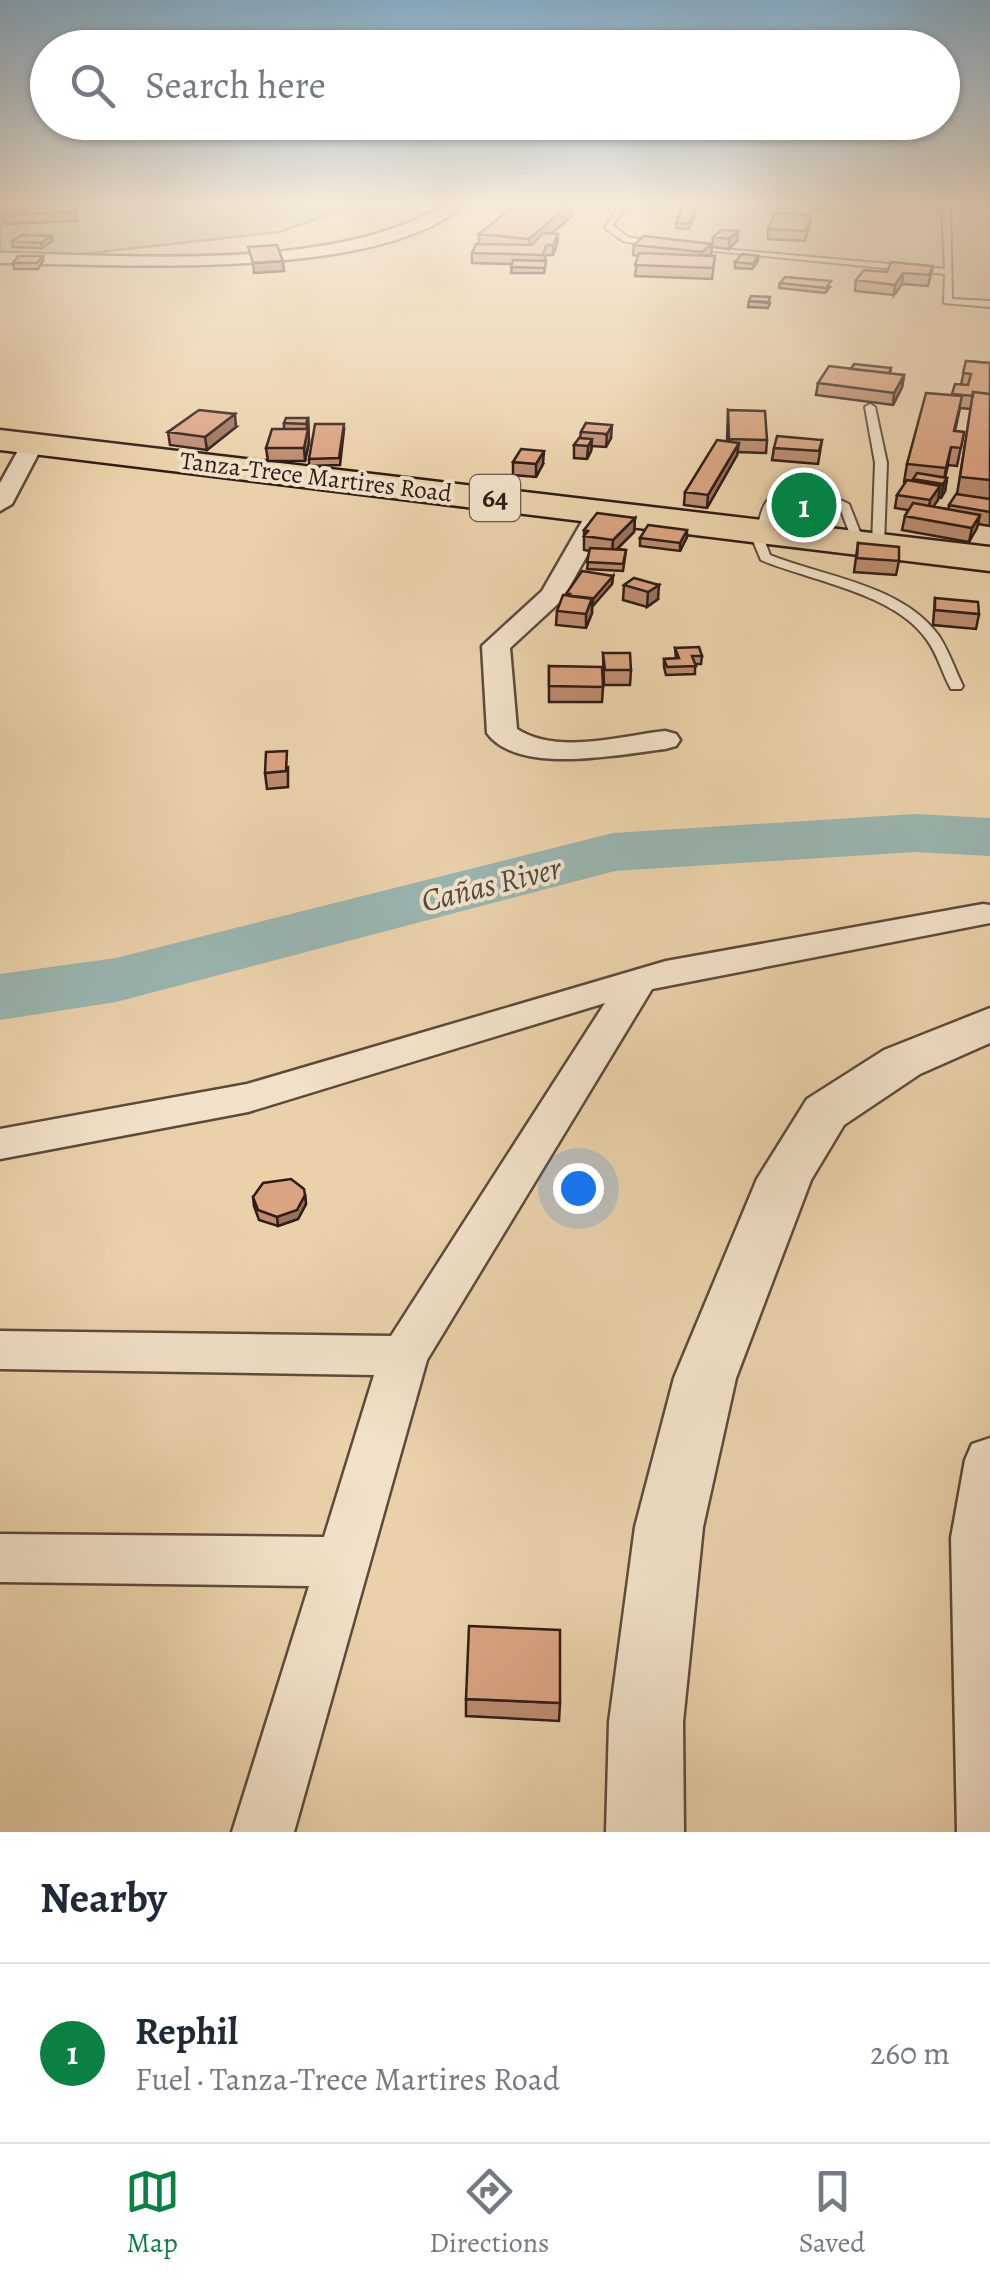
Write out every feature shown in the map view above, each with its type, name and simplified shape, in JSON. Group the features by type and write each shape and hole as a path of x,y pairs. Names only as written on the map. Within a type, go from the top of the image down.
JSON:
{"main road":[{"name":"Tanza-Trece Martires Road","path":"17,442 990,558"}],"street":[{"path":"0,504 17,442"},
{"path":"600,511 578,544 553,596 496,646 502,732 511,741 563,750 665,740"},
{"path":"0,1144 248,1098 639,980 983,914"},
{"path":"263,1832 404,1356 639,980"},
{"path":"644,1832 646,1722 670,1527 705,1378 784,1179 826,1112 902,1062 990,1024"},
{"path":"0,1350 404,1356"},
{"path":"988,1832 977,1538 990,1460"},
{"path":"0,1558 344,1562"}],"lane":[{"path":"948,290 947,300 990,304"},
{"path":"868,544 881,463 870,408"},
{"path":"758,530 765,557 798,573 869,594 923,625 935,640 956,686"}],"building":[{"path":"751,296 770,297 769,302 749,301"},
{"path":"966,361 990,363 990,394 952,394 955,384 968,385 971,374 963,373"},
{"path":"854,364 891,368 889,373 851,369"},
{"path":"829,366 904,375 894,393 818,383"},
{"path":"973,392 990,394 990,480 960,477"},
{"path":"926,393 962,396 954,431 964,432 961,448 951,447 946,468 907,464"},
{"path":"199,410 235,414 205,437 168,432"},
{"path":"728,410 765,411 767,440 729,439"},
{"path":"286,418 308,418 306,424 284,423"},
{"path":"586,423 612,425 607,434 581,432"},
{"path":"315,424 344,424 339,458 309,459"},
{"path":"272,429 308,429 304,448 266,448"},
{"path":"777,436 822,440 819,451 774,448"},
{"path":"579,438 592,439 588,446 574,445"},
{"path":"717,440 739,443 708,495 685,492"},
{"path":"521,449 544,451 536,464 513,462"},
{"path":"917,473 947,478 943,484 913,479"},
{"path":"907,480 940,486 930,500 897,495"},
{"path":"781,489 835,496 829,507 775,500"},
{"path":"956,494 990,499 990,512 949,505"},
{"path":"913,503 980,515 972,528 905,516"},
{"path":"597,513 635,518 613,540 584,536"},
{"path":"648,525 687,530 680,543 640,538"},
{"path":"858,543 899,547 899,561 857,558"},
{"path":"590,548 626,550 623,564 587,562"},
{"path":"582,571 613,576 593,599 569,596 566,594"},
{"path":"634,578 659,585 648,592 624,585"},
{"path":"563,595 592,598 586,614 557,611"},
{"path":"935,598 978,602 979,614 935,610"},
{"path":"699,647 702,656 692,656 696,666 667,667 664,659 679,658 675,648"},
{"path":"603,653 630,653 631,670 605,670"},
{"path":"549,666 602,667 603,687 549,686"},
{"path":"287,751 286,771 265,773 266,752"},
{"path":"291,1179 304,1189 297,1210 277,1217 258,1210 253,1197 263,1183"},
{"path":"469,1626 560,1630 560,1703 466,1699"}],"waterway":[{"name":"Cañas River","path":"0,997 116,980 613,852 915,833 990,837"}],"place":[{"name":"Rephil","path":"804,505"}]}
